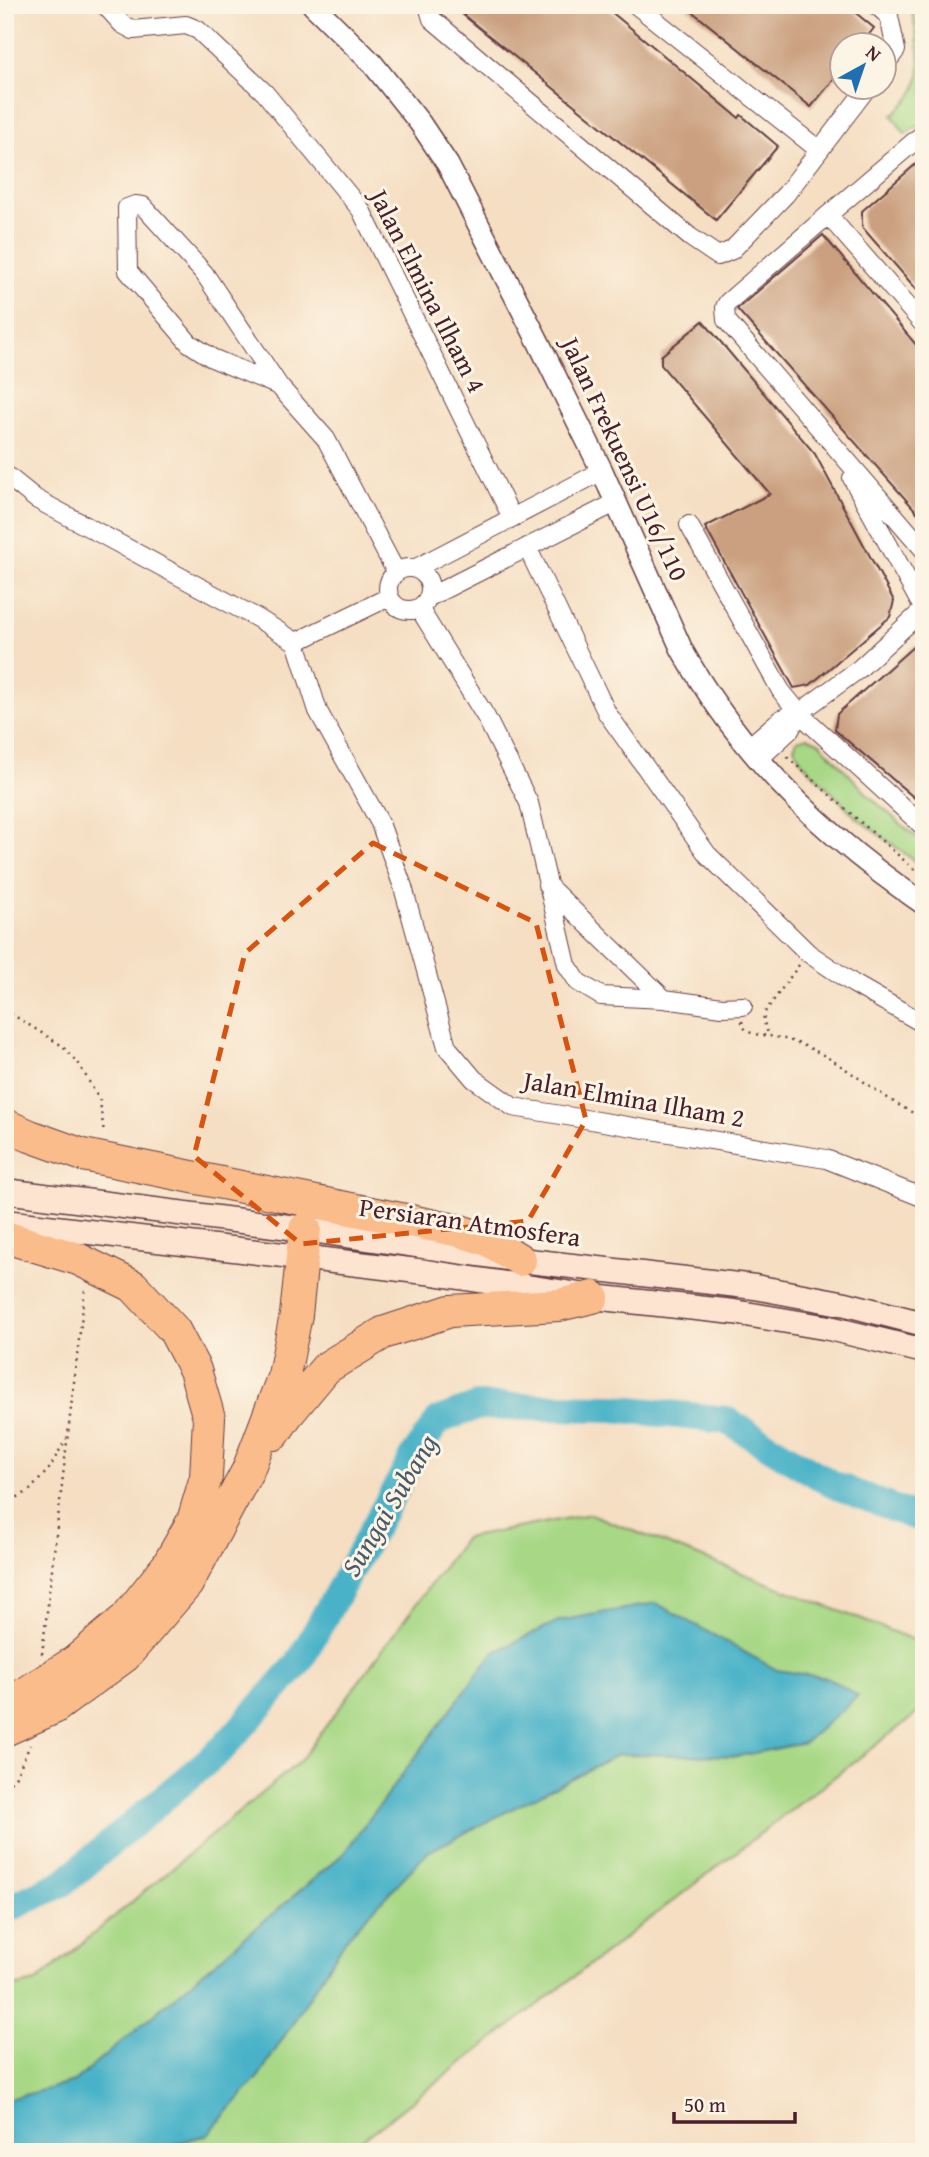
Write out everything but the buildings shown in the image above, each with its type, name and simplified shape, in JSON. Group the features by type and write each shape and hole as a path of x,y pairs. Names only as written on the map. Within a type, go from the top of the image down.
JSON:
{"highway":[{"path":"5,1125 83,1155 460,1231 488,1240 520,1260"},
{"path":"5,1237 78,1259 133,1286 174,1330 195,1370 209,1418 206,1478 194,1521 168,1565 125,1619 76,1661 21,1696 5,1702"},
{"path":"18,1736 125,1656 187,1584 248,1471 272,1413 284,1376 296,1315 304,1244"},
{"path":"248,1471 287,1415 327,1368 383,1333 450,1311 559,1306 593,1297"}],"main road":[{"name":"Persiaran Atmosfera","path":"5,1191 304,1244 426,1272 593,1297 734,1312 829,1328 924,1351"},
{"name":"Persiaran Atmosfera","path":"5,1222 520,1260 755,1287 846,1304 924,1324"}],"street":[{"name":"Jalan Elmina Ilham 4","path":"105,5 122,24 133,30 186,25 198,30 264,93 362,210 512,517"},
{"name":"Jalan Frekuensi U16/110","path":"313,5 372,63 420,123 448,165 602,471 693,668 721,712 813,818 884,877 924,904"},
{"path":"428,5 432,19 690,237 718,256 732,250 786,194 856,102"},
{"path":"636,5 818,150"},
{"path":"876,5 889,16 892,32"},
{"path":"924,133 725,307 726,320 924,550"},
{"path":"279,386 212,358 189,343 128,271 127,208 144,206 204,273 279,386 326,439 396,572"},
{"path":"828,215 924,325"},
{"path":"754,753 781,719 799,713 859,669 924,610 834,446"},
{"path":"602,471 416,568 402,568 388,583 389,597 399,608 413,610 527,547 615,503"},
{"path":"5,474 36,499 257,618 296,642 389,597"},
{"path":"689,525 781,691 799,713 924,827"},
{"path":"527,547 607,713 708,854 808,953 854,984 924,1024"},
{"path":"416,568 430,583 424,603 529,803 567,965 578,982 601,996 664,999 722,1007 743,1006"},
{"name":"Jalan Elmina Ilham 2","path":"296,642 317,711 380,823 403,887 447,1047 474,1079 513,1107 826,1159 924,1199"},
{"path":"754,753 776,743 790,730 799,713"},
{"path":"547,884 664,999"}],"path":[{"path":"776,743 790,761 924,878"},
{"path":"769,1036 763,1020 765,1012 808,953"},
{"path":"743,1006 744,1029 752,1034 784,1038 819,1052 924,1118"},
{"path":"5,1010 61,1045 79,1064 100,1101 105,1138"},
{"path":"41,1665 85,1285"},
{"path":"5,1504 29,1491 49,1469 68,1436"},
{"path":"5,1787 16,1776 18,1736"}],"highlighted area":[{"path":"373,843 536,923 586,1120 528,1221 301,1244 194,1156 245,953"}],"green space":[{"path":"911,5 924,5 924,122 905,134 892,115 912,95 919,74 919,51"},
{"path":"807,737 819,742 870,797 924,844 924,868 857,818 802,762 794,748 797,740"},
{"path":"590,1514 924,1644 924,1708 346,2152 5,2152 5,1989 36,1982 300,1761 465,1538"}],"water":[{"path":"656,1603 777,1670 828,1678 858,1696 804,1743 739,1756 619,1754 428,1852 348,1936 259,2076 207,2135 144,2152 5,2152 5,2100 74,2082 343,1854 493,1653 558,1621"}],"waterway":[{"name":"Sungai Subang","path":"5,1910 63,1883 223,1748 298,1664 415,1454 439,1420 478,1406 613,1408 726,1420 832,1484 924,1519"}]}
